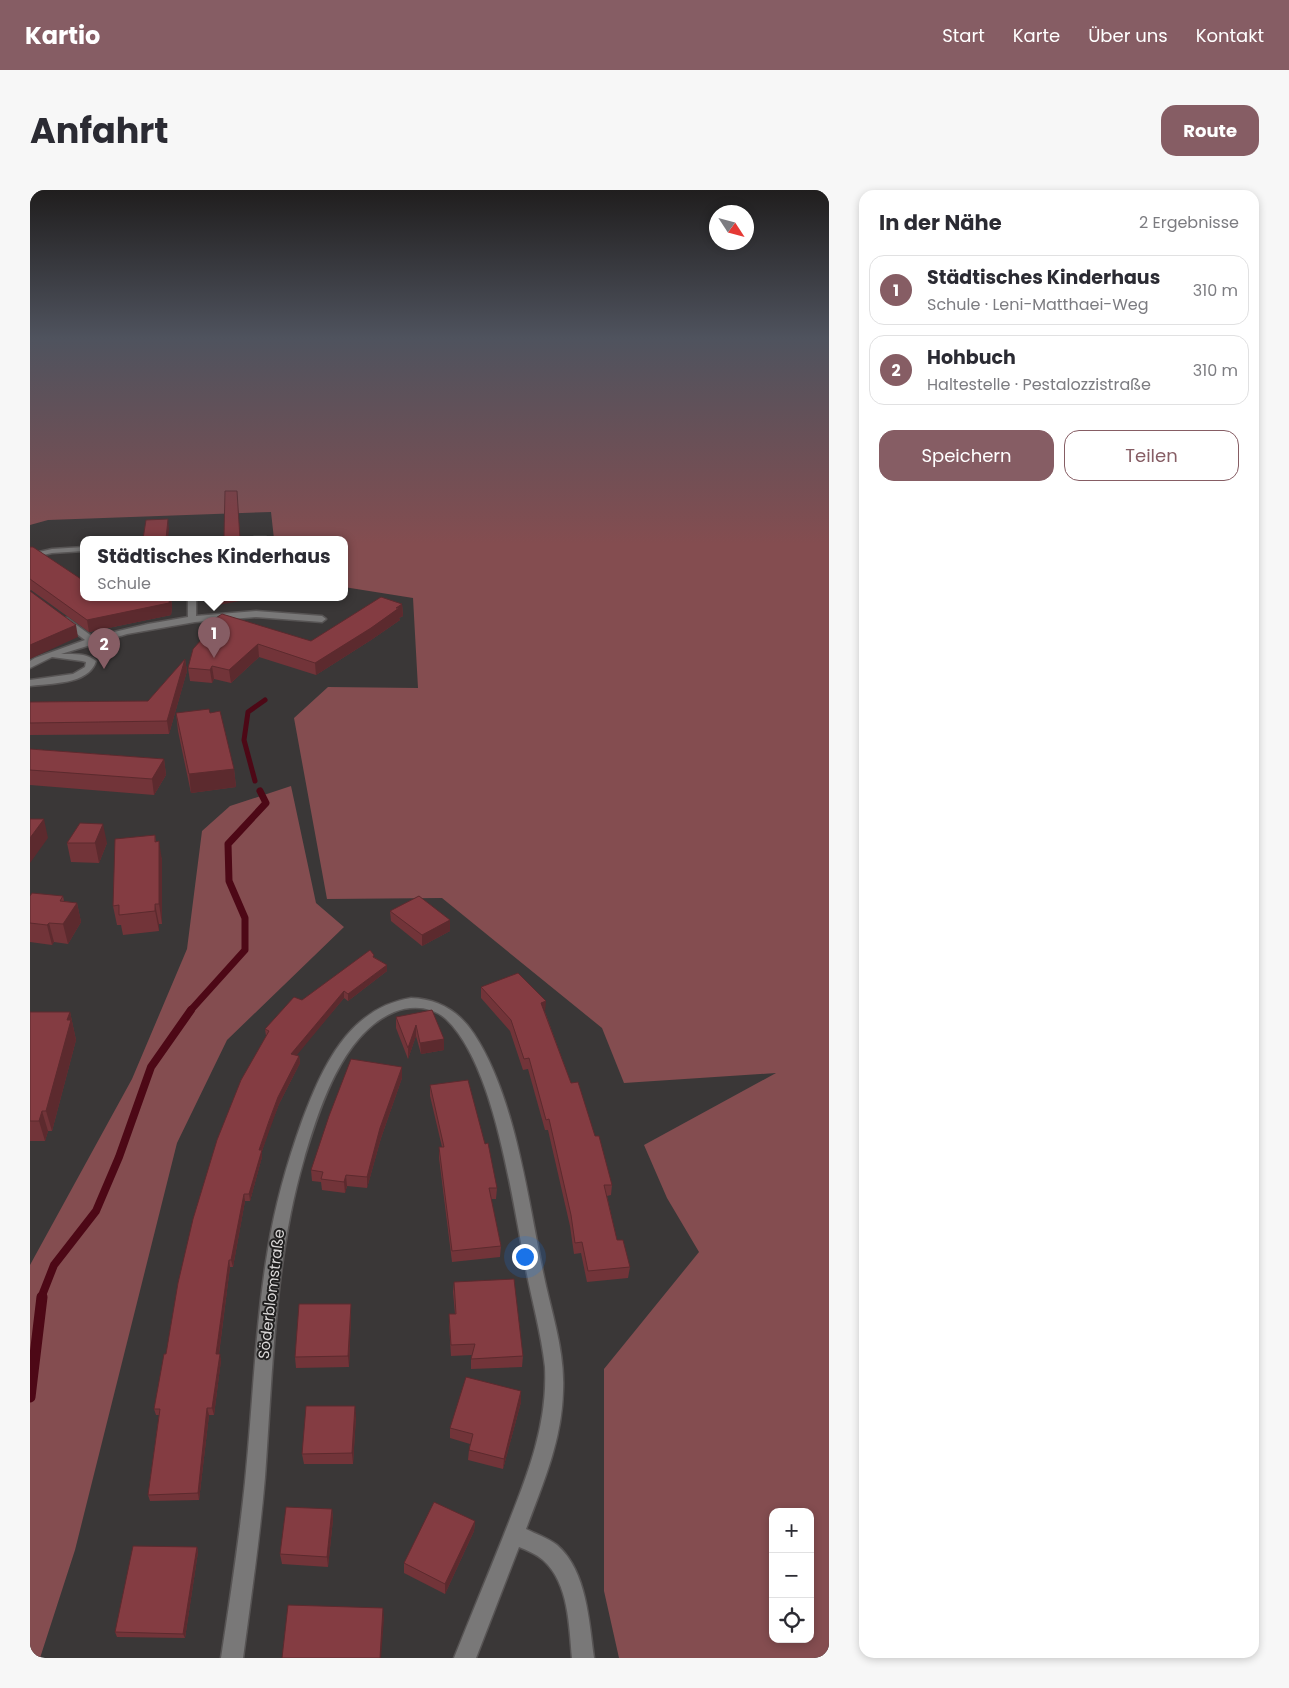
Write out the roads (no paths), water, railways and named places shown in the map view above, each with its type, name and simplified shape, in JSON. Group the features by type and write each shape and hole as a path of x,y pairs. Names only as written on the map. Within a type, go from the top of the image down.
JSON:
{"street":[{"path":"30,556 52,551 80,549"},
{"path":"192,601 192,620"},
{"path":"55,614 91,640"},
{"path":"30,665 48,656 91,640 192,620 235,614 322,619"},
{"path":"30,683 76,676 90,668 90,661 84,658 48,656"},
{"name":"Söderblomstraße","path":"232,1658 255,1483 270,1279 288,1189 309,1123 336,1062 350,1039 361,1027 389,1010 403,1004 413,1003 439,1008 458,1024 478,1056 494,1095 506,1136 554,1365 555,1392 550,1430 539,1470 465,1658"},
{"path":"515,1534 550,1553 562,1566 570,1582 583,1658"}],"waterway":[{"path":"255,781 244,740 248,712 265,700"},
{"path":"190,1011 245,950 245,918 229,881 228,844 266,803 260,791"},
{"path":"41,1298 54,1265 96,1211 119,1157 151,1067 191,1010"},
{"path":"30,1397 42,1297"}],"place":[{"name":"Städtisches Kinderhaus","path":"214,658"},
{"name":"Hohbuch","path":"104,669"}]}
